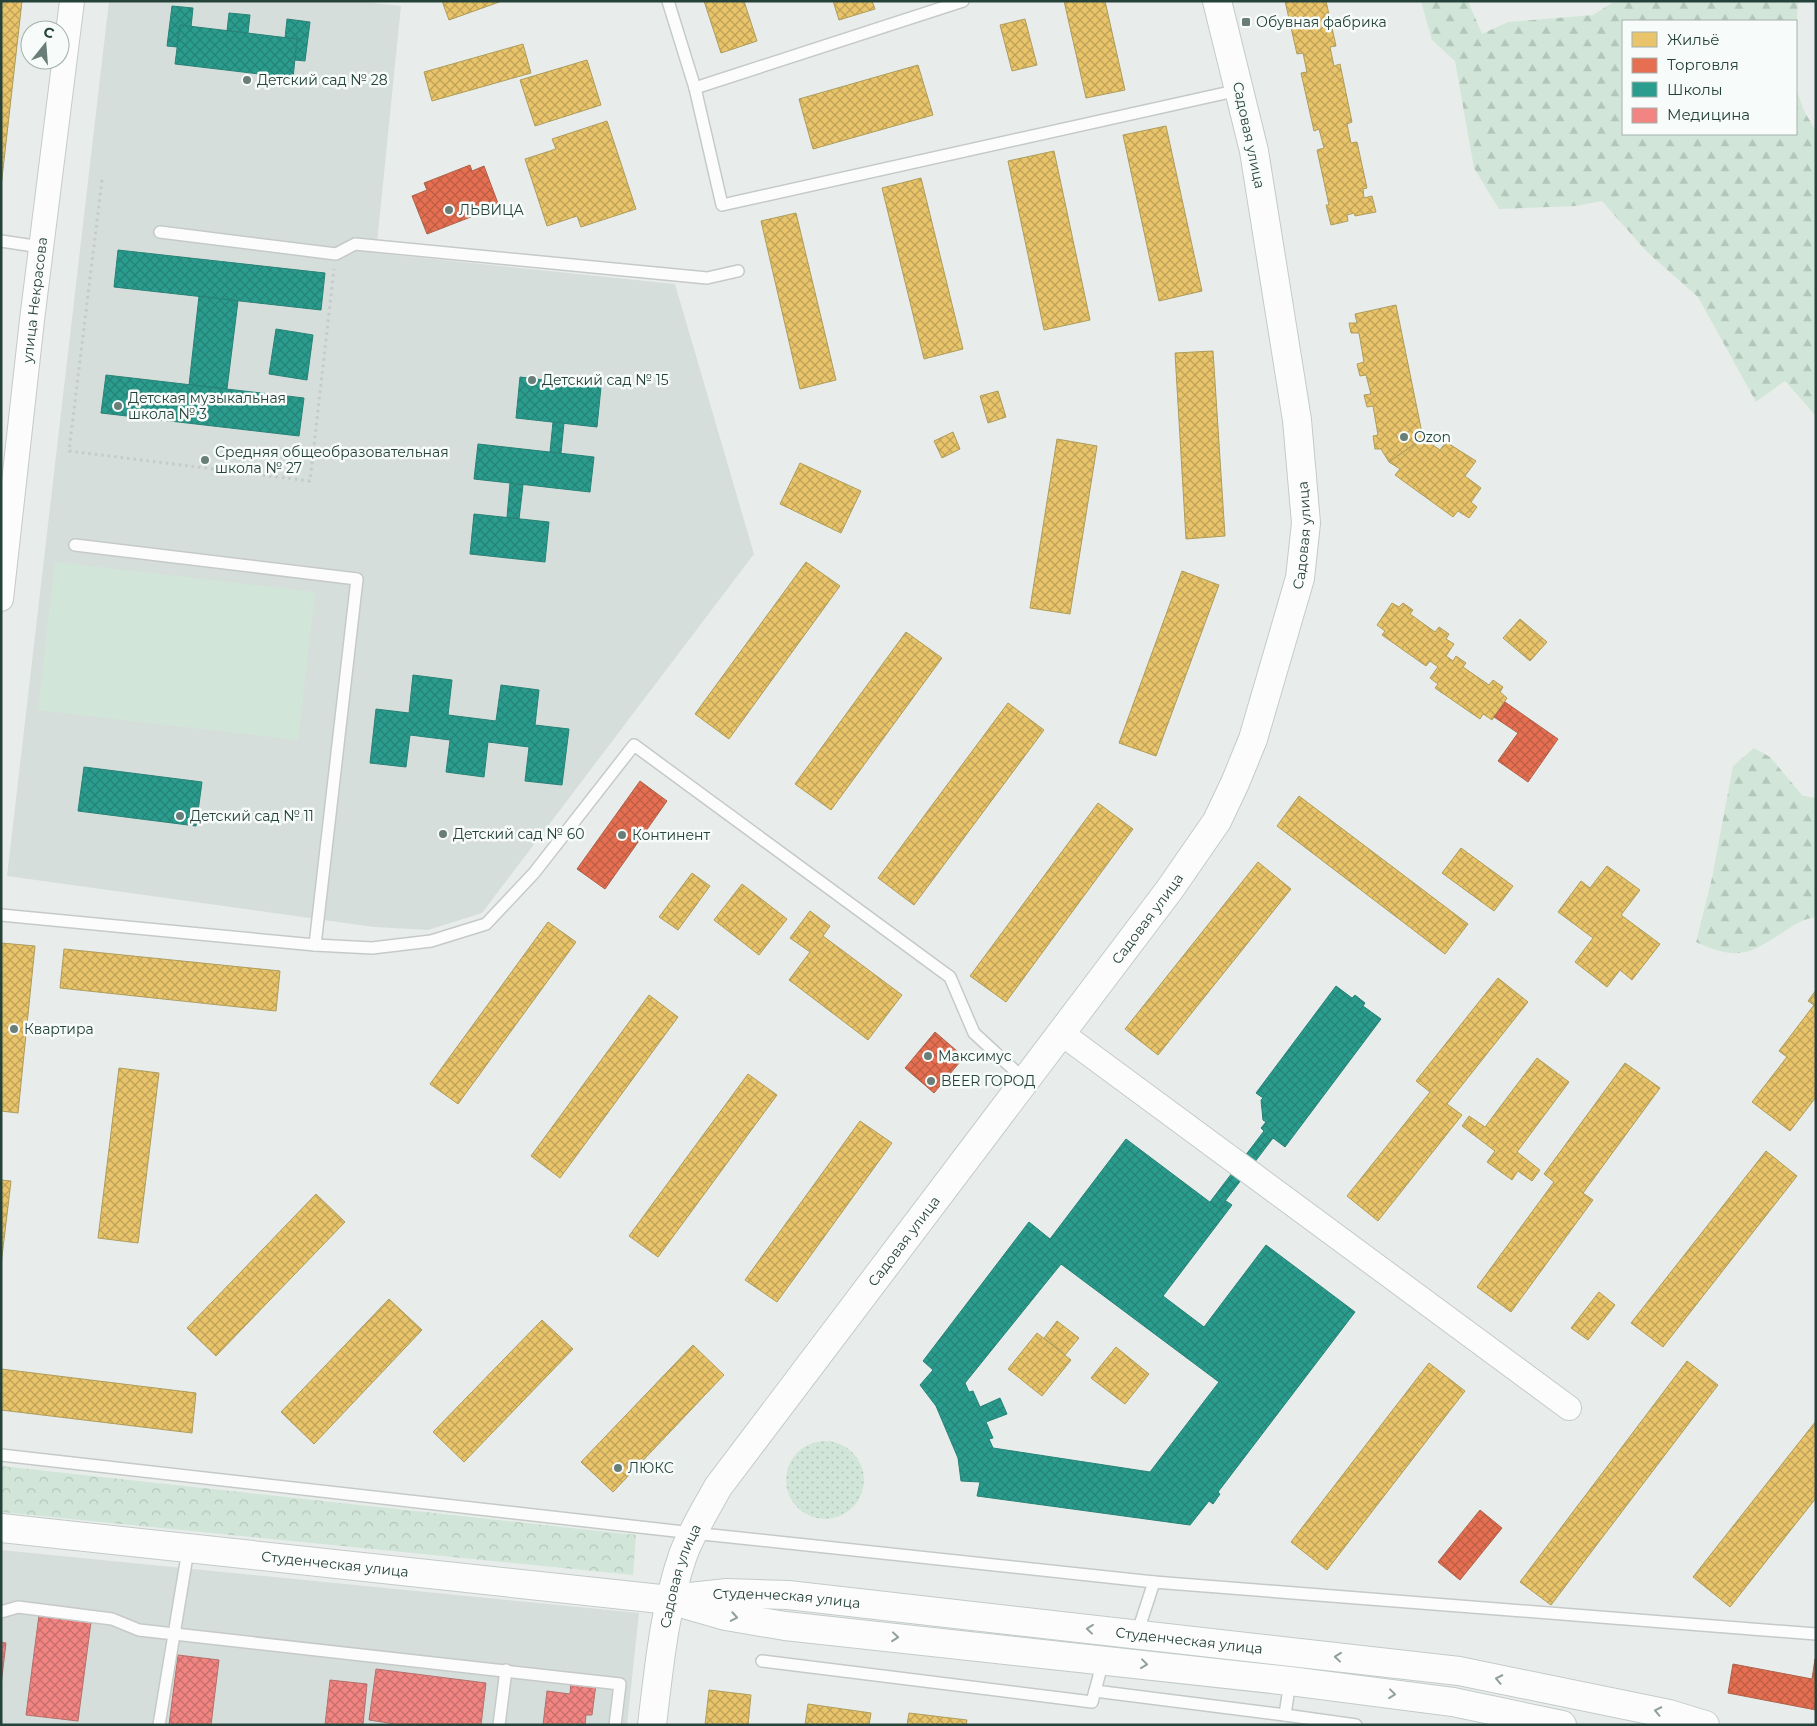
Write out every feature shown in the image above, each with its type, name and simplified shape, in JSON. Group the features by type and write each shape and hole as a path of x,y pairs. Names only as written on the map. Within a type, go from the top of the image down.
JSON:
{"main road":[{"name":"Садовая улица","path":"652,1725 670,1600 683,1555 718,1487 1170,889 1217,821 1236,784 1253,739 1300,578 1306,522 1298,420 1254,151 1217,1"},
{"name":"Студенческая улица","path":"1,1528 188,1550 670,1600 726,1616 785,1626 1103,1659 1290,1681 1453,1702 1562,1725"},
{"name":"Студенческая улица","path":"670,1600 727,1593 788,1595 1459,1671 1669,1714 1705,1725"}],"street":[{"name":"улица Некрасова","path":"1,599 5,525 72,1"},
{"path":"1061,1033 1569,1408"}],"lane":[{"path":"668,1 695,88 722,206 1239,90"},
{"path":"695,88 963,1"},
{"path":"160,232 336,254 355,244 707,278 738,271"},
{"path":"1,241 41,247"},
{"path":"75,545 357,579 315,945"},
{"path":"1,915 315,945 372,948 431,941 486,924 534,873 634,746 950,977 974,1033 1025,1080"},
{"path":"1,1455 693,1533 1154,1582 1816,1634"},
{"path":"159,1725 188,1550"},
{"path":"1137,1634 1154,1582"},
{"path":"1,1612 18,1607 112,1619 139,1630 620,1684 615,1725"},
{"path":"762,1661 1092,1702 1103,1659"},
{"path":"498,1725 506,1670"},
{"path":"1285,1715 1290,1681"},
{"path":"1095,1691 1356,1725"}],"path":[{"path":"102,180 69,451 310,481 336,254"}],"shaded area":[{"path":"109,1 356,1 401,6 376,253 675,284 754,554 482,913 428,930 374,927 7,876"},
{"path":"1,1550 639,1613 627,1725 1,1725"}],"green space":[{"path":"1421,1 1468,1 1482,34 1508,22 1593,15 1615,1 1798,1 1797,20 1622,20 1622,135 1797,135 1797,91 1804,111 1816,131 1816,416 1785,381 1756,402 1698,297 1647,252 1602,201 1576,206 1499,209 1474,168 1455,61 1432,40"},
{"path":"55,562 315,592 298,740 38,710"},
{"path":"1754,748 1770,757 1803,796 1816,798 1816,917 1799,922 1762,946 1752,950 1743,953 1723,952 1696,942 1712,878 1733,766"},
{"path":"825,1441 840,1444 853,1452 861,1465 864,1480 861,1495 853,1508 840,1516 825,1519 810,1516 797,1508 789,1495 786,1480 789,1465 797,1452 810,1444"},
{"path":"1,1466 636,1535 633,1575 1,1512"}],"building: Жильё":[{"path":"1,1 22,1 1,187"},
{"path":"442,1 502,1 449,20"},
{"path":"704,1 744,1 757,41 721,53"},
{"path":"833,1 872,1 875,9 839,20"},
{"path":"1064,1 1105,1 1125,90 1086,98"},
{"path":"1285,1 1326,1 1336,46 1330,47 1334,66 1340,64 1352,122 1347,124 1351,143 1357,142 1367,188 1363,189 1364,198 1372,196 1376,212 1355,216 1354,213 1347,215 1348,221 1331,225 1326,205 1329,205 1317,150 1324,148 1319,129 1314,131 1301,73 1307,72 1303,53 1297,54"},
{"path":"1025,19 1037,65 1012,71 1000,25"},
{"path":"523,44 531,73 432,101 424,72"},
{"path":"587,60 601,105 535,126 520,80"},
{"path":"918,65 933,115 813,149 799,99"},
{"path":"607,121 636,209 581,227 577,216 547,226 525,159 556,149 552,139"},
{"path":"1166,126 1202,291 1159,301 1123,135"},
{"path":"1054,151 1090,320 1044,330 1008,161"},
{"path":"921,178 963,349 924,359 882,188"},
{"path":"796,213 836,380 800,389 761,221"},
{"path":"1396,305 1423,438 1389,462 1381,449 1375,449 1373,436 1378,435 1373,406 1367,407 1364,395 1371,394 1366,375 1360,376 1357,364 1364,362 1359,333 1351,333 1349,323 1357,323 1355,314"},
{"path":"1213,351 1225,536 1186,539 1175,353"},
{"path":"998,391 1006,417 988,423 980,396"},
{"path":"953,432 960,449 942,458 934,441"},
{"path":"1423,438 1440,450 1446,442 1476,461 1465,476 1481,488 1471,502 1477,507 1469,518 1458,511 1453,517 1395,475 1400,469 1389,462"},
{"path":"1057,439 1097,446 1070,614 1030,608"},
{"path":"800,463 861,491 841,533 780,504"},
{"path":"806,562 840,586 729,739 695,714"},
{"path":"1182,571 1219,585 1156,756 1119,743"},
{"path":"1392,603 1399,607 1403,603 1413,610 1410,614 1435,632 1439,627 1449,634 1446,639 1454,644 1446,656 1453,661 1456,656 1466,663 1463,667 1489,685 1493,680 1503,687 1500,692 1507,698 1492,720 1483,714 1480,719 1435,688 1438,684 1430,678 1438,667 1430,661 1426,666 1382,635 1385,631 1377,625"},
{"path":"1520,619 1547,642 1530,661 1503,638"},
{"path":"906,632 942,658 831,810 795,784"},
{"path":"1008,703 1044,730 914,905 878,878"},
{"path":"1299,796 1468,924 1445,954 1277,826"},
{"path":"1098,803 1133,829 1006,1002 970,976"},
{"path":"1461,848 1513,886 1494,911 1442,873"},
{"path":"1258,862 1291,889 1158,1055 1125,1029"},
{"path":"1607,866 1640,890 1621,915 1660,944 1632,980 1620,970 1607,987 1575,962 1593,938 1558,912 1581,881 1590,888"},
{"path":"692,873 710,886 678,930 659,917"},
{"path":"742,884 787,919 759,955 714,920"},
{"path":"810,911 830,926 823,936 902,995 868,1040 789,980 810,952 790,938"},
{"path":"548,922 576,942 458,1104 430,1084"},
{"name":"Квартира","path":"1,943 35,946 18,1113 1,1111"},
{"path":"64,949 280,971 276,1011 60,988"},
{"path":"1498,978 1528,1002 1447,1104 1462,1115 1378,1221 1347,1196 1430,1092 1416,1081"},
{"path":"1816,990 1816,1097 1790,1131 1752,1102 1787,1057 1779,1051 1814,1005 1808,1001"},
{"path":"649,995 678,1017 560,1178 531,1156"},
{"path":"1537,1058 1569,1082 1517,1152 1540,1170 1532,1181 1518,1171 1512,1180 1487,1162 1495,1151 1462,1126 1469,1116 1485,1127"},
{"path":"1625,1063 1660,1088 1583,1193 1593,1200 1511,1312 1477,1287 1554,1182 1544,1174"},
{"path":"119,1068 159,1073 138,1243 98,1238"},
{"path":"748,1074 777,1095 658,1257 629,1236"},
{"path":"860,1121 892,1143 777,1302 745,1280"},
{"path":"1766,1151 1797,1176 1663,1347 1631,1323"},
{"path":"1,1180 11,1181 1,1265"},
{"path":"316,1194 345,1222 216,1356 187,1328"},
{"path":"1599,1292 1615,1305 1588,1340 1571,1328"},
{"path":"389,1299 422,1330 314,1444 281,1412"},
{"path":"542,1320 573,1349 464,1462 433,1432"},
{"path":"1057,1321 1079,1338 1065,1355 1044,1338"},
{"path":"1037,1333 1071,1360 1042,1396 1008,1369"},
{"path":"693,1345 724,1375 613,1492 581,1462"},
{"path":"1116,1347 1149,1374 1125,1404 1091,1378"},
{"path":"1687,1361 1718,1385 1551,1605 1520,1582"},
{"path":"1429,1363 1465,1391 1327,1570 1291,1542"},
{"path":"1,1369 196,1393 192,1433 1,1410"},
{"path":"1816,1421 1816,1498 1730,1607 1693,1577"},
{"path":"709,1690 751,1695 748,1725 705,1725"},
{"path":"808,1704 871,1713 869,1725 805,1725"},
{"path":"909,1713 967,1720 966,1725 907,1725"}],"building: Торговля":[{"path":"470,165 472,171 484,166 499,206 427,234 412,196 427,190 424,183"},
{"path":"1505,702 1558,739 1528,782 1498,761 1518,733 1494,717"},
{"name":"Континент","path":"640,781 667,801 605,889 577,869"},
{"path":"935,1032 964,1057 934,1093 905,1068"},
{"path":"1480,1510 1502,1528 1460,1580 1438,1562"},
{"path":"1815,1659 1816,1710 1728,1693 1733,1664 1812,1679"}],"building: Школы":[{"path":"172,6 193,8 191,27 180,25 177,47 167,46"},
{"path":"229,13 250,15 248,33 227,31"},
{"path":"287,19 310,22 305,61 295,60 297,39 285,38"},
{"name":"Детский сад № 28","path":"180,25 297,39 293,78 175,64"},
{"path":"118,250 325,273 321,310 114,287"},
{"path":"199,296 238,301 227,389 189,385"},
{"path":"276,329 313,335 307,380 269,374"},
{"path":"106,375 304,398 299,436 101,413"},
{"path":"520,377 601,387 597,427 516,418"},
{"path":"553,422 564,423 561,453 550,452"},
{"path":"478,444 594,457 590,492 474,479"},
{"path":"510,483 523,485 519,519 507,517"},
{"path":"474,514 549,522 545,562 470,554"},
{"path":"413,675 452,680 448,715 496,721 501,685 539,690 535,725 569,729 562,785 525,781 529,747 488,742 484,777 446,772 450,740 410,735 406,767 370,763 376,709 409,713"},
{"path":"84,767 202,782 196,826 78,811"},
{"path":"1336,986 1352,998 1355,995 1365,1003 1363,1006 1381,1019 1285,1147 1273,1138 1219,1209 1210,1202 1264,1131 1261,1128 1266,1122 1263,1120 1261,1100 1263,1098 1256,1093"},
{"path":"1126,1139 1219,1209 1226,1201 1232,1205 1163,1296 1204,1327 1266,1245 1355,1312 1218,1492 1220,1494 1213,1504 1209,1501 1190,1525 977,1496 980,1482 961,1481 958,1458 936,1406 920,1385 933,1370 923,1361 1029,1222 1050,1239","holes":["1061,1264 1219,1382 1150,1472 993,1448 989,1439 993,1438 986,1422 1007,1414 1000,1398 980,1407 973,1391 969,1392 965,1383"]}],"building: Медицина":[{"path":"39,1615 91,1622 78,1721 26,1715"},
{"path":"1,1642 6,1643 1,1685"},
{"path":"178,1655 219,1660 211,1725 169,1725"},
{"path":"376,1669 486,1683 481,1725 402,1725 369,1720"},
{"path":"330,1680 367,1684 363,1725 325,1725"},
{"path":"571,1681 596,1684 592,1715 586,1715 585,1725 543,1725 547,1691 570,1694"}],"place":[{"name":"Обувная фабрика","path":"1246,22"},
{"name":"Детский сад № 28","path":"247,80"},
{"name":"ЛЬВИЦА","path":"449,210"},
{"name":"Детский сад № 15","path":"532,380"},
{"name":"Детская музыкальная школа № 3","path":"118,406"},
{"name":"Ozon","path":"1404,437"},
{"name":"Средняя общеобразовательная школа № 27","path":"205,460"},
{"name":"Детский сад № 11","path":"180,816"},
{"name":"Детский сад № 60","path":"443,834"},
{"name":"Континент","path":"622,835"},
{"name":"Квартира","path":"14,1029"},
{"name":"Максимус","path":"928,1056"},
{"name":"BEER ГОРОД","path":"931,1081"},
{"name":"ЛЮКС","path":"618,1468"}]}
